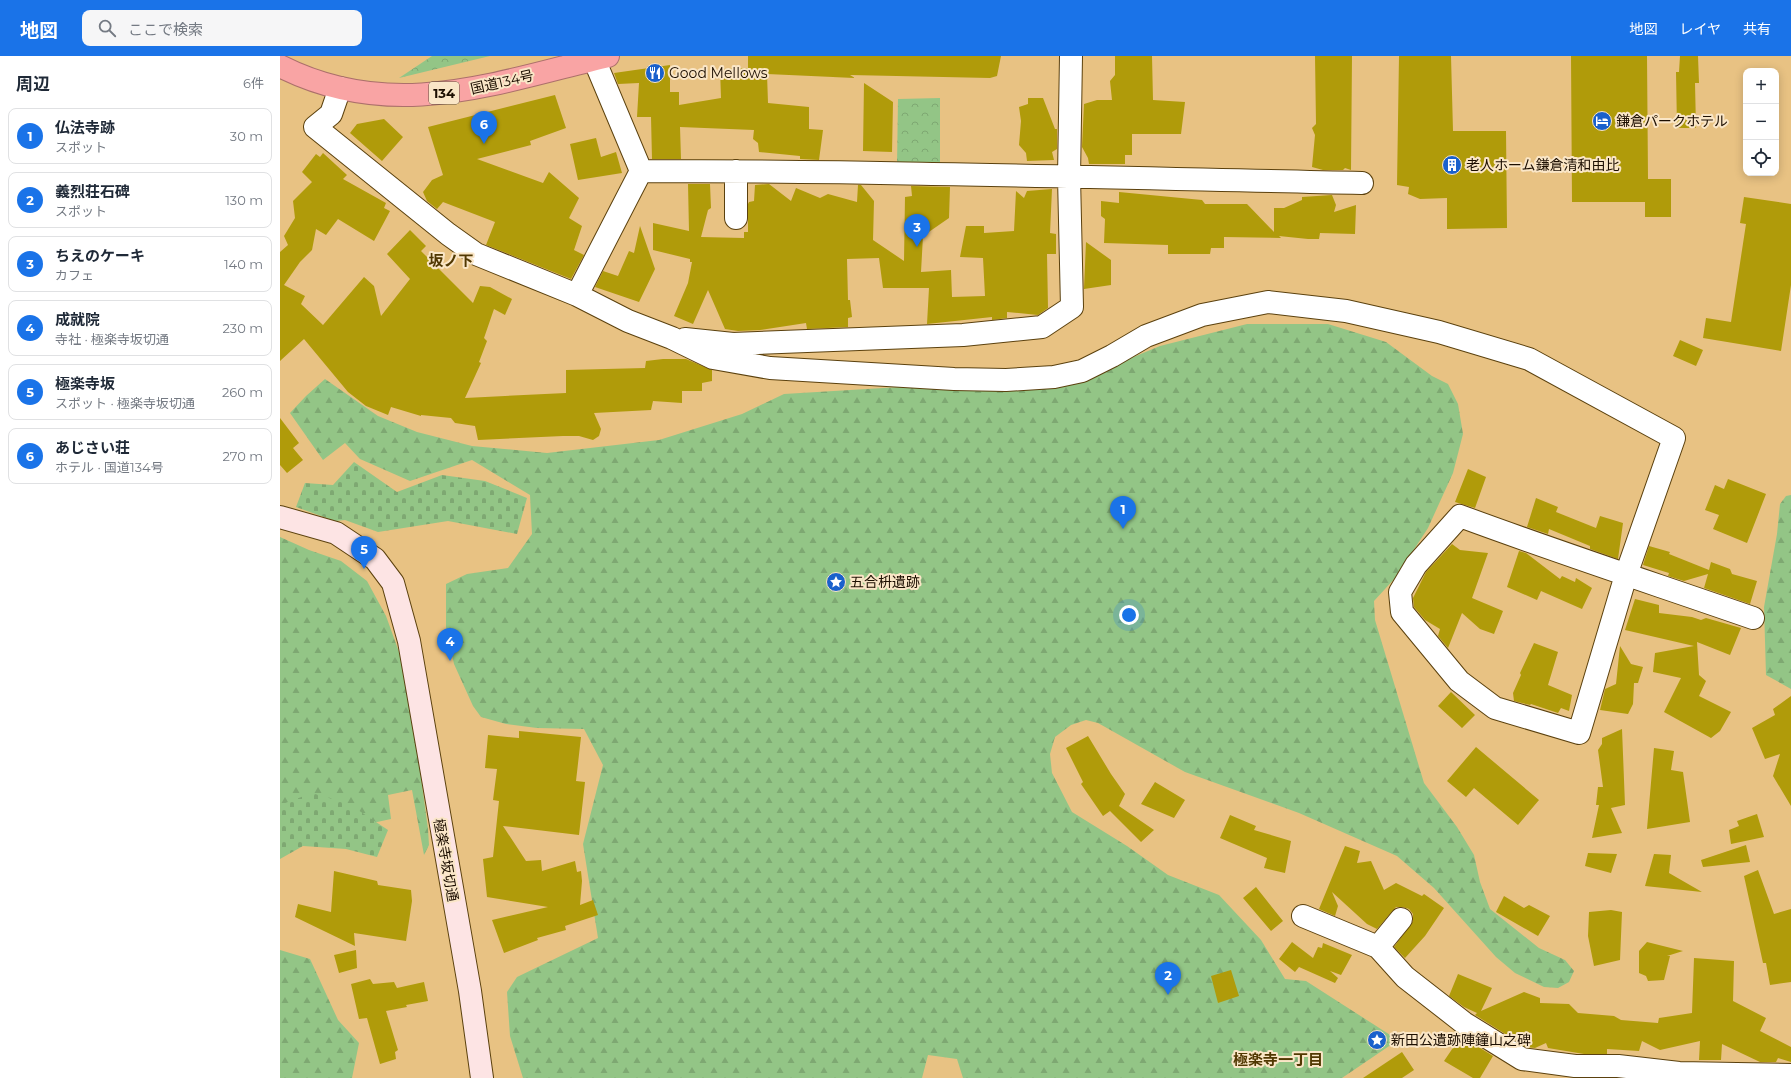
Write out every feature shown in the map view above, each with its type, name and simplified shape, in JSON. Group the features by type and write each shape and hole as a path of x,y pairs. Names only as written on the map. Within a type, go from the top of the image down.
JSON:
{"highway":[{"name":"国道134号","path":"280,66 314,82 340,88 372,95 411,96 463,91 601,58"}],"street":[{"path":"672,338 733,344 963,335 1042,327 1072,307 1069,177 1071,56"},
{"path":"577,295 641,171 601,58"},
{"path":"340,88 331,114 315,127 442,229 476,254 577,295 628,321 672,338 713,358 770,368 954,379 1006,380 1054,377 1082,370 1153,333 1202,315 1268,302 1346,311 1439,332 1529,359 1674,438 1626,575 1580,733 1495,708 1459,681 1402,612 1400,592 1412,572 1460,516 1626,575 1753,618"},
{"path":"641,171 845,171 1362,183"},
{"path":"736,171 736,218"},
{"name":"極楽寺坂切通","path":"280,517 336,533 375,559 393,583 409,641 470,991 482,1078"},
{"path":"1303,916 1378,947 1405,977 1464,1022 1522,1059 1575,1066 1618,1066 1678,1073 1791,1075"},
{"path":"1378,947 1401,919"}],"green space":[{"path":"432,56 490,56 399,78"},
{"path":"940,98 940,166 897,166 898,99"},
{"path":"1247,324 1328,324 1386,342 1432,376 1448,384 1458,404 1463,434 1453,473 1428,528 1396,577 1374,601 1375,620 1424,783 1457,827 1474,855 1480,882 1490,909 1539,948 1565,960 1574,971 1569,982 1558,988 1544,987 1515,973 1496,957 1434,888 1397,856 1299,813 1185,772 1098,723 1086,720 1071,725 1055,737 1050,754 1052,773 1072,812 1127,846 1168,875 1219,895 1261,940 1285,979 1306,981 1398,1040 1342,1078 963,1078 957,1059 928,1055 922,1078 523,1078 510,1036 507,992 517,977 598,938 583,844 603,765 584,729 537,728 506,724 481,717 473,706 454,664 446,627 446,584 467,574 508,568 532,534 530,495 472,460 410,481 360,459 345,443 323,460 290,413 306,396 325,379 378,416 417,432 472,446 547,453 659,440 742,414 784,394 900,387 986,388 1073,382 1160,346"},
{"path":"354,462 397,492 442,475 485,481 527,498 517,534 448,521 378,532 345,520 335,521 296,507 305,483 333,485"},
{"path":"1791,495 1791,689 1766,675 1764,607 1777,534 1780,504 1786,496"},
{"path":"280,537 309,550 341,561 367,581 386,616 407,674 428,829 429,845 424,855 412,790 388,795 391,819 354,827 280,813"},
{"path":"312,793 349,804 388,830 377,857 346,849 303,846 280,859 280,805"},
{"path":"280,950 310,959 338,1020 359,1043 352,1078 280,1078"}],"building":[{"path":"748,56 1001,56 997,76 990,78 850,75 855,78 767,74 768,103 809,107 809,129 823,130 819,160 800,159 800,156 759,152 758,143 753,139 754,130 680,127 681,159 652,159 651,117 637,117 639,83 618,84 614,73 670,65 670,92 679,92 679,105 721,98 720,69 748,68"},
{"path":"1115,56 1152,56 1153,100 1185,102 1181,134 1132,134 1132,155 1125,155 1125,164 1089,164 1088,158 1082,147 1084,104 1097,100 1112,100 1110,81 1115,75"},
{"path":"1315,56 1352,56 1351,170 1345,168 1343,170 1323,170 1312,167 1315,135 1312,128 1316,124"},
{"name":"老人ホーム鎌倉清和由比","path":"1399,56 1451,56 1453,131 1506,131 1507,228 1447,229 1447,198 1420,199 1408,194 1409,187 1397,185"},
{"path":"1571,56 1647,56 1648,179 1671,179 1671,217 1645,217 1645,202 1572,202"},
{"path":"1680,56 1698,56 1699,83 1695,83 1696,128 1677,128 1676,72 1679,72"},
{"path":"864,83 893,102 892,152 863,151"},
{"path":"555,95 566,128 530,141 531,145 477,159 543,183 549,172 579,198 569,218 582,226 574,250 584,255 571,279 486,245 495,222 443,202 437,209 427,201 423,192 432,180 443,175 428,127"},
{"path":"1028,98 1043,98 1055,129 1057,129 1057,149 1052,152 1054,160 1027,161 1026,153 1019,145 1021,121 1019,107 1028,104"},
{"path":"384,119 403,137 382,161 350,133 357,124"},
{"path":"596,138 601,157 616,152 622,173 578,180 570,144"},
{"path":"323,153 347,175 343,179 386,203 384,208 390,211 374,241 338,219 326,235 316,229 312,250 300,262 284,285 305,296 301,304 323,325 364,277 374,286 381,316 410,279 387,254 410,230 426,246 421,251 473,303 480,286 490,287 512,299 505,315 494,309 484,338 487,341 479,362 481,363 465,398 566,393 566,370 645,368 646,361 663,359 686,359 712,370 712,381 702,383 702,391 682,391 682,403 653,401 651,410 594,413 601,429 599,436 593,440 579,436 563,436 478,440 475,426 455,423 451,418 421,416 391,407 388,415 366,406 348,392 304,339 280,361 280,252 288,245 284,236 295,218 293,201 312,182 302,172 316,154 320,157"},
{"path":"688,184 710,184 711,208 708,210 701,237 744,238 744,232 748,232 748,204 749,202 754,201 755,185 769,184 791,201 796,188 820,198 828,194 857,202 858,185 861,185 874,201 873,240 904,261 905,197 912,196 911,186 950,187 949,218 923,236 921,272 951,270 952,297 985,296 983,258 960,257 966,226 984,226 984,233 1014,231 1016,191 1024,198 1027,191 1052,189 1050,233 1056,234 1056,254 1047,254 1048,308 1038,315 1007,312 1007,318 992,320 992,317 927,324 929,288 883,288 879,258 847,259 848,300 850,300 852,317 848,318 848,327 807,329 806,323 760,330 738,331 725,329 708,290 693,324 674,316 688,283 692,262 690,262 690,259 653,250 653,223 689,231"},
{"path":"1119,192 1202,200 1205,204 1247,204 1274,232 1274,208 1284,208 1302,200 1302,197 1332,195 1336,205 1334,212 1356,205 1355,234 1320,233 1319,239 1279,236 1281,238 1224,237 1224,248 1211,248 1210,254 1168,254 1168,245 1104,243 1105,219 1101,216 1101,201 1119,203"},
{"path":"1744,197 1791,204 1791,285 1781,351 1703,338 1706,318 1731,322 1746,224 1740,223"},
{"path":"640,226 655,269 639,302 595,287 603,271 618,276 629,251 634,253"},
{"path":"1086,242 1111,260 1111,285 1084,289"},
{"path":"1680,340 1703,350 1696,366 1673,356"},
{"path":"280,418 299,443 293,448 303,460 287,473 280,465"},
{"path":"1468,469 1486,477 1475,508 1455,502"},
{"path":"1728,479 1766,494 1747,543 1713,529 1719,515 1705,510 1715,485 1724,489"},
{"path":"1536,498 1558,507 1556,512 1596,528 1600,516 1623,523 1618,559 1590,549 1590,546 1549,529 1548,534 1527,527"},
{"path":"1452,544 1460,550 1488,553 1472,598 1503,611 1494,634 1480,629 1462,613 1448,648 1438,636 1440,629 1425,620 1414,607 1413,598 1426,572"},
{"path":"1649,546 1670,552 1669,554 1709,570 1711,562 1730,569 1732,574 1757,581 1750,604 1704,588 1708,574 1684,581 1668,576 1669,573 1643,565"},
{"path":"1519,551 1526,553 1560,579 1562,576 1575,582 1576,578 1592,588 1582,609 1541,591 1537,600 1507,587"},
{"path":"1635,599 1659,605 1659,613 1692,617 1701,620 1706,618 1741,628 1730,655 1697,642 1699,675 1706,681 1699,696 1731,712 1720,731 1711,738 1664,712 1681,678 1653,672 1655,653 1694,646 1625,630"},
{"path":"1534,643 1558,652 1548,685 1572,695 1569,711 1561,708 1558,713 1531,704 1514,701 1513,693 1521,675 1520,673"},
{"path":"1620,646 1631,664 1643,667 1638,683 1634,683 1633,704 1628,714 1600,710 1605,689 1616,684"},
{"path":"1451,692 1475,715 1462,728 1438,706"},
{"path":"1791,696 1791,806 1773,776 1780,754 1765,759 1752,728 1775,715 1773,709"},
{"path":"1622,729 1625,805 1611,808 1622,833 1592,838 1599,805 1596,805 1598,787 1603,787 1598,750 1602,744 1602,738"},
{"path":"519,731 581,737 576,781 585,782 579,835 503,826 526,861 541,860 542,871 575,861 577,872 581,871 582,881 580,905 593,900 598,915 565,926 566,930 537,938 538,940 504,953 492,920 548,907 487,897 483,859 493,857 499,801 493,800 497,769 485,768 488,735 519,738"},
{"path":"1088,736 1125,794 1119,806 1154,830 1141,842 1110,811 1103,816 1081,784 1083,782 1066,748"},
{"path":"1476,747 1539,800 1518,825 1474,788 1466,797 1447,781"},
{"path":"1654,748 1674,751 1671,770 1683,772 1690,822 1647,829"},
{"path":"1155,782 1185,800 1174,818 1141,804"},
{"path":"1757,814 1764,837 1731,844 1729,830 1739,826 1737,821"},
{"path":"1230,815 1256,826 1254,830 1291,841 1285,873 1264,868 1267,858 1220,838"},
{"path":"1746,845 1750,862 1703,867 1701,860"},
{"path":"1345,846 1360,851 1357,863 1371,861 1384,890 1396,883 1422,896 1424,894 1444,908 1425,936 1405,958 1394,947 1413,921 1413,914 1409,909 1396,907 1377,929 1367,924 1332,892 1338,906 1335,916 1319,909"},
{"path":"1588,853 1617,854 1611,873 1585,866"},
{"path":"1654,854 1671,855 1669,873 1702,892 1645,886"},
{"path":"1758,870 1774,914 1791,909 1791,982 1770,985 1766,963 1763,963 1744,876"},
{"path":"334,871 377,881 378,885 411,890 412,901 406,941 354,933 355,946 295,917 298,904 331,912"},
{"path":"1256,887 1283,921 1271,931 1243,898"},
{"path":"1504,896 1524,908 1529,905 1550,916 1538,936 1496,912"},
{"path":"1611,910 1622,912 1620,960 1594,966 1588,936 1589,912"},
{"path":"1292,942 1313,958 1318,947 1322,948 1323,943 1352,955 1341,975 1330,971 1338,978 1335,983 1299,967 1295,972 1279,959"},
{"path":"1647,942 1683,951 1667,956 1670,956 1664,980 1648,981 1646,976 1639,973 1639,951"},
{"path":"356,950 357,968 339,973 334,955"},
{"path":"1694,958 1734,961 1733,1001 1766,1018 1760,1031 1791,1047 1791,1062 1778,1058 1776,1062 1760,1062 1722,1044 1721,1060 1699,1060 1700,1041 1660,1050 1642,1041 1639,1051 1607,1049 1607,1054 1584,1054 1548,1048 1546,1043 1535,1048 1526,1047 1475,1015 1477,1013 1464,1007 1449,996 1458,974 1492,988 1481,1011 1524,992 1540,998 1540,1003 1569,1004 1578,1013 1614,1016 1621,1020 1658,1023 1659,1018 1692,1013"},
{"path":"1231,970 1239,996 1218,1003 1211,976"},
{"path":"370,979 373,984 394,982 397,988 424,982 428,1001 406,1005 407,1007 386,1011 398,1050 395,1052 396,1059 380,1064 367,1018 359,1019 351,984"},
{"path":"1461,1036 1493,1056 1480,1078 1473,1078 1444,1061"},
{"path":"1402,1052 1414,1070 1402,1078 1363,1078"}],"place":[{"name":"Good Mellows","path":"655,73"},
{"name":"鎌倉パークホテル","path":"1602,121"},
{"name":"あじさい荘","path":"484,144"},
{"name":"老人ホーム鎌倉清和由比","path":"1452,165"},
{"name":"ちえのケーキ","path":"917,247"},
{"name":"仏法寺跡","path":"1123,529"},
{"name":"極楽寺坂","path":"364,569"},
{"name":"五合枡遺跡","path":"836,582"},
{"name":"成就院","path":"450,661"},
{"name":"義烈荘石碑","path":"1168,995"},
{"name":"新田公遺跡陣鐘山之碑","path":"1377,1040"}],"district":[{"name":"坂ノ下","path":"451,260"},
{"name":"極楽寺一丁目","path":"1278,1059"}]}
